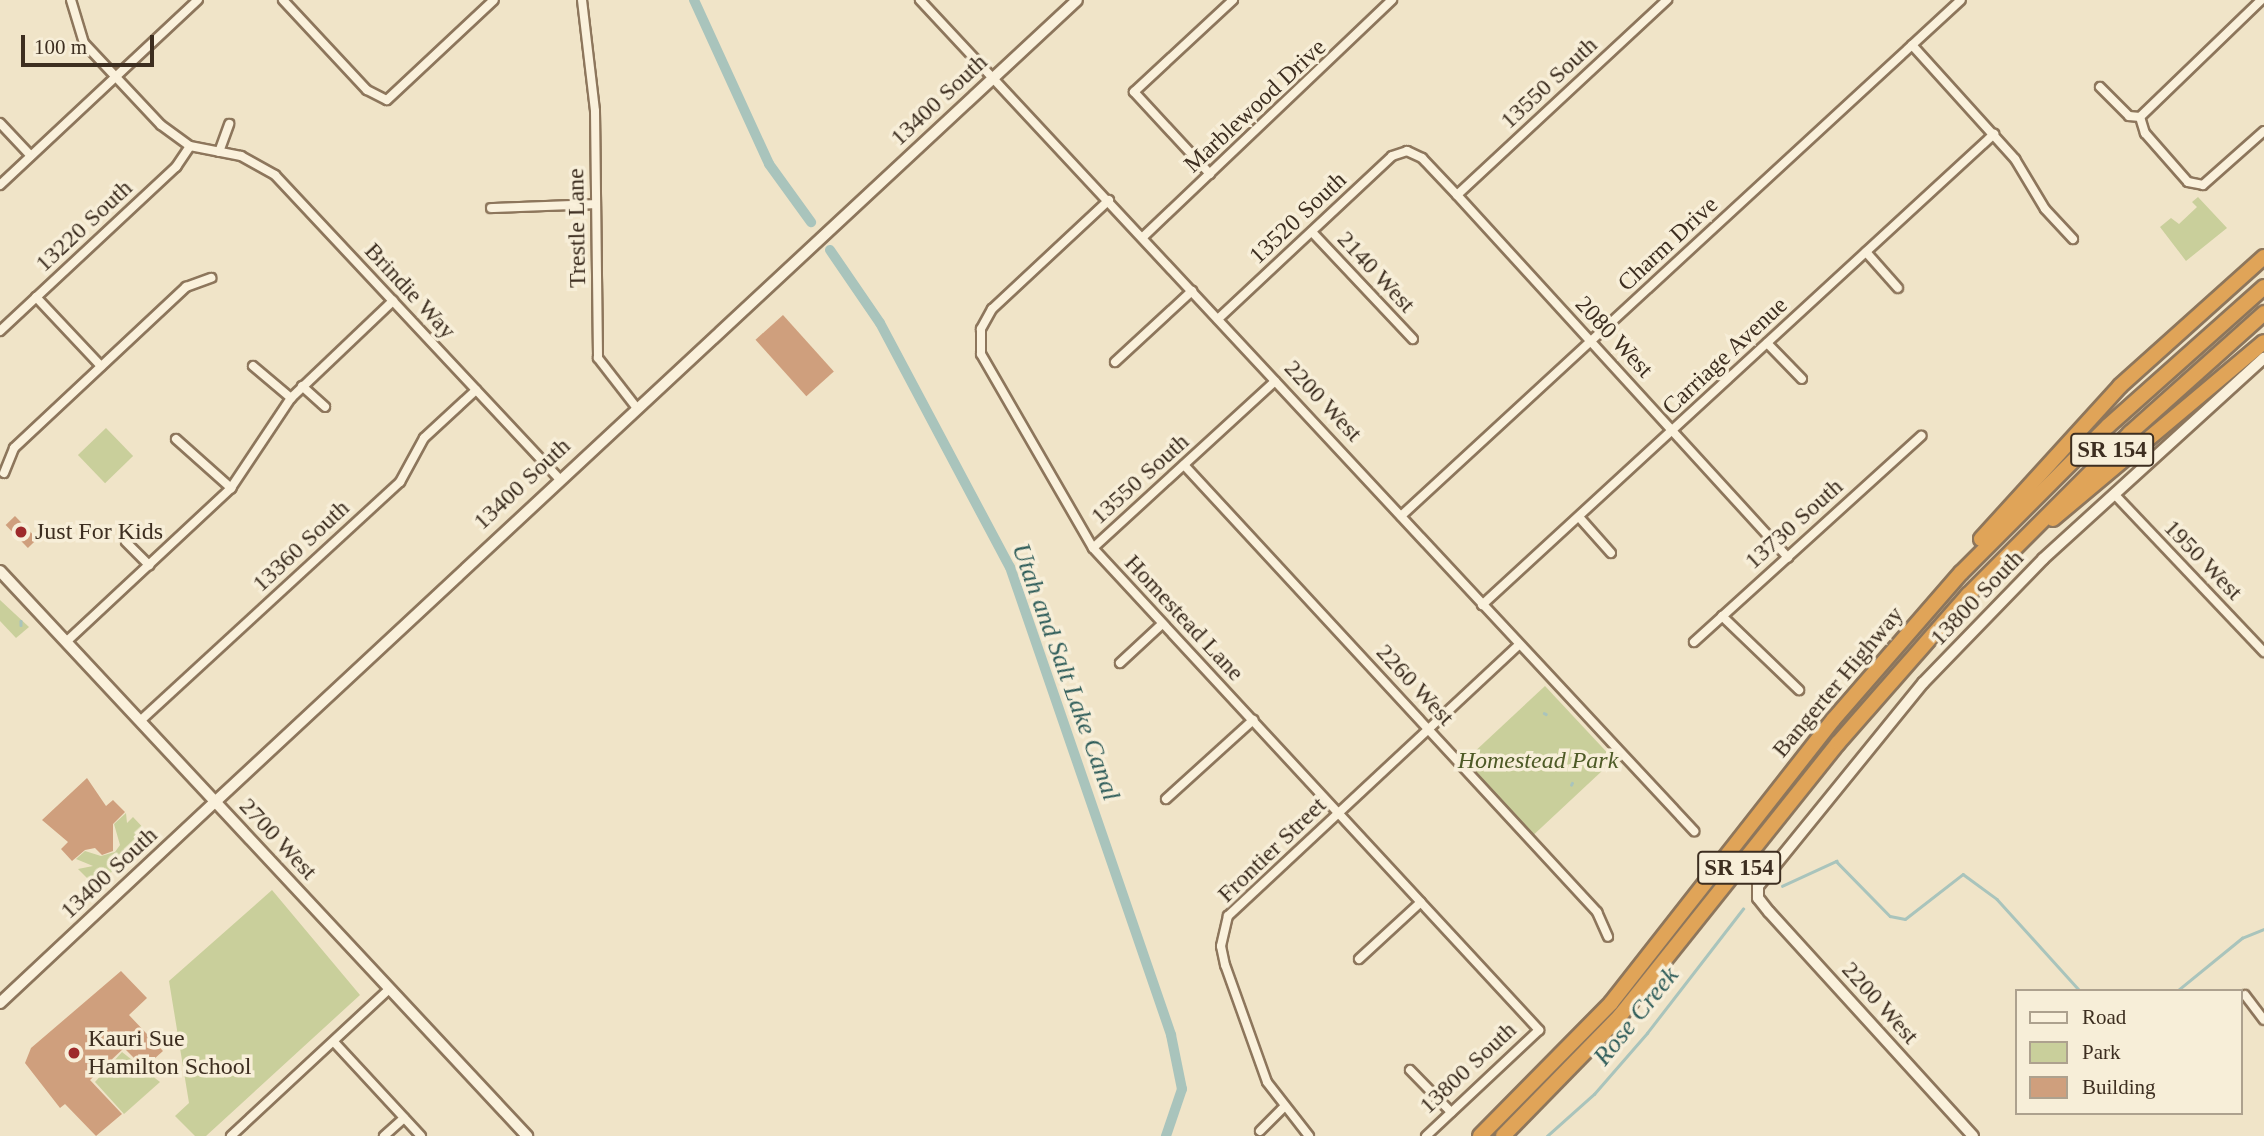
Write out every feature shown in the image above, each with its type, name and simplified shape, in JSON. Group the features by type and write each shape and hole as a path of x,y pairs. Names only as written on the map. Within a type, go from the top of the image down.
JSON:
{"highway":[{"path":"1923,615 1982,539 2095,411 2264,257"},
{"name":"Bangerter Highway","path":"1479,1136 1629,982 1825,730 1923,615 2068,463 2264,287"},
{"name":"Bangerter Highway","path":"1503,1136 1613,1024 1838,743 1968,595 2110,452 2264,313"},
{"path":"1968,595 2264,342"}],"main road":[{"name":"2700 West","path":"2,576 527,1136"},
{"name":"13400 South","path":"0,1003 215,802"}],"street":[{"name":"Brindie Way","path":"71,0 80,37 167,131 190,146 248,158 269,170 559,478"},
{"path":"0,185 198,0"},
{"path":"283,0 368,90 387,100 494,0"},
{"name":"Trestle Lane","path":"582,0 588,35 598,358 636,407"},
{"name":"2200 West","path":"920,0 1694,831"},
{"name":"13400 South","path":"215,802 559,478 1077,0"},
{"path":"1210,174 1134,92 1233,0"},
{"name":"Marblewood Drive","path":"1143,237 1392,0"},
{"name":"13550 South","path":"1457,195 1667,0"},
{"name":"Charm Drive","path":"1401,516 1961,0"},
{"path":"2100,87 2129,116 2140,117 2261,0"},
{"path":"1912,45 1994,134 2073,239"},
{"path":"2140,117 2145,133 2188,182 2203,185 2264,131"},
{"path":"0,123 31,156"},
{"path":"219,152 229,124"},
{"name":"Carriage Avenue","path":"1482,605 1994,134"},
{"name":"13220 South","path":"0,331 176,167 190,146"},
{"name":"2080 West","path":"1407,151 1422,158 1457,195 1787,556"},
{"name":"13520 South","path":"1218,319 1392,156 1407,151"},
{"name":"Homestead Lane","path":"1109,201 992,309 981,329 981,354 1093,548 1539,1030"},
{"path":"491,208 594,204"},
{"name":"2140 West","path":"1312,232 1413,339"},
{"path":"1866,252 1898,288"},
{"path":"4,473 14,448 186,287 211,278"},
{"path":"1115,362 1192,291"},
{"path":"36,297 102,366"},
{"path":"66,642 231,488 291,398 393,300"},
{"path":"1767,343 1802,379"},
{"name":"13800 South","path":"1758,898 1765,875 1923,683 2114,494 2264,358"},
{"path":"253,366 291,398"},
{"name":"13550 South","path":"1093,548 1275,381"},
{"path":"302,386 325,407"},
{"name":"13360 South","path":"140,721 400,482 424,438 476,390"},
{"name":"13730 South","path":"1693,642 1921,436"},
{"path":"176,439 231,488"},
{"name":"2260 West","path":"1184,465 1597,912 1608,937"},
{"name":"1950 West","path":"2114,494 2264,652"},
{"path":"1579,517 1611,553"},
{"path":"126,542 149,565"},
{"path":"1722,616 1799,690"},
{"path":"1119,663 1162,624"},
{"name":"Frontier Street","path":"1309,1136 1283,1108 1267,1082 1225,965 1223,930 1240,902 1519,645"},
{"path":"1166,799 1252,720"},
{"name":"2200 West","path":"1758,898 1973,1136"},
{"path":"1359,959 1421,902"},
{"path":"231,1136 388,990"},
{"path":"2245,995 2264,1020"},
{"name":"13800 South","path":"1426,1136 1539,1030"},
{"path":"334,1042 421,1136"},
{"path":"1410,1070 1451,1112"},
{"path":"1260,1131 1283,1108"},
{"path":"384,1136 404,1118"}],"green space":[{"path":"2198,197 2227,228 2186,261 2160,227 2171,218 2179,224 2197,207 2192,202"},
{"path":"106,428 133,456 105,483 78,455"},
{"path":"0,600 29,627 16,638 0,621"},
{"name":"Homestead Park","path":"1545,686 1614,760 1533,835 1465,761"},
{"path":"126,813 127,823 133,817 150,835 96,887 78,869 93,866 76,859 85,851 101,856 115,852 120,845 114,824"},
{"path":"272,890 360,995 206,1136 195,1136 175,1116 189,1103 169,981"},
{"path":"122,1052 160,1082 124,1114 95,1082"}],"building":[{"path":"783,315 834,371 806,396 756,340"},
{"name":"Just For Kids","path":"15,516 37,539 28,548 6,525"},
{"path":"87,778 106,806 113,800 125,812 113,824 113,851 102,855 95,848 85,850 72,861 61,849 68,842 42,820"},
{"name":"Kauri Sue Hamilton School","path":"121,971 147,998 129,1015 163,1051 144,1068 124,1048 90,1080 122,1114 96,1136 65,1104 60,1108 25,1063 31,1048"}],"waterway":[{"name":"Utah and Salt Lake Canal","path":"694,0 769,164 811,222"},
{"name":"Utah and Salt Lake Canal","path":"830,250 880,323 1010,567 1171,1035 1182,1089 1166,1136"},
{"name":"Rose Creek","path":"1782,886 1836,861 1890,916 1905,919 1963,874 1997,899 2078,989"},
{"name":"Rose Creek","path":"1547,1136 1594,1094 1647,1033 1743,909"},
{"name":"Rose Creek","path":"2179,989 2242,938 2264,929"}],"place":[{"name":"Just For Kids","path":"21,532"},
{"name":"Kauri Sue Hamilton School","path":"74,1053"}]}
